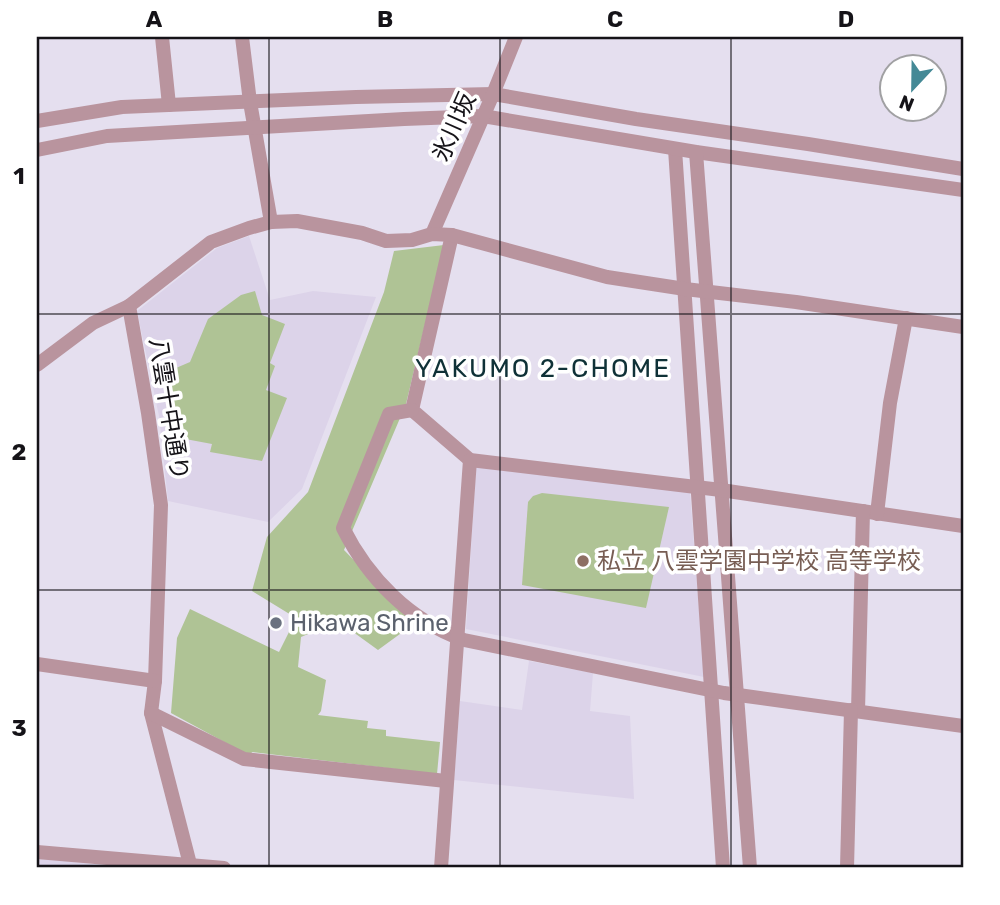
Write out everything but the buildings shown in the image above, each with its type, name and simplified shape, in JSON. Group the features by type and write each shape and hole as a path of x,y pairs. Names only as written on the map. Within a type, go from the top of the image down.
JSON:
{"street":[{"path":"162,37 169,105"},
{"path":"242,37 250,102 271,222"},
{"name":"氷川坂","path":"432,234 516,37"},
{"path":"37,121 122,107 493,94 636,119 963,169"},
{"path":"37,150 107,136 483,116 675,149 963,190"},
{"path":"675,149 723,868"},
{"path":"696,152 750,868"},
{"path":"37,365 93,323 129,306 212,242 271,222 297,221 362,233 386,241 411,240 432,234 452,235 607,277 963,327"},
{"path":"412,410 452,235"},
{"name":"八雲十中通り","path":"129,306 161,505 155,681 151,713 191,866"},
{"path":"847,868 855,711 870,513 906,318"},
{"path":"412,410 470,460 722,490 963,526"},
{"path":"412,410 389,414 343,528 356,555 391,595 422,619 457,637 711,690 963,726"},
{"path":"441,868 470,460"},
{"path":"37,664 155,681"},
{"path":"151,713 244,759 446,781"},
{"path":"37,852 223,868"}],"shaded area":[{"path":"249,236 270,300 313,291 376,297 302,489 268,522 168,501 159,416 137,311 217,248"},
{"name":"私立 八雲学園中学校 高等学校","path":"476,467 690,492 704,677 466,629"},
{"path":"529,661 593,673 590,711 630,716 634,799 454,780 460,701 522,710"},
{"path":"37,859 65,861 126,868 37,868"}],"green space":[{"path":"444,245 406,404 344,550 415,623 378,650 349,629 327,626 301,637 298,667 326,680 318,715 368,721 367,728 386,730 386,736 440,742 437,774 252,752 250,756 171,713 177,638 190,609 279,652 296,618 252,591 267,537 308,492 384,292 394,251"},
{"path":"255,291 262,315 285,324 270,363 275,366 266,390 287,398 262,461 210,452 212,444 180,438 169,371 190,362 208,319 241,295"},
{"path":"542,493 669,507 646,608 522,585 528,502 533,496"}],"place":[{"name":"私立 八雲学園中学校 高等学校","path":"583,561"},
{"name":"Hikawa Shrine","path":"276,623"}],"district":[{"name":"YAKUMO 2-CHOME","path":"543,368"}]}
